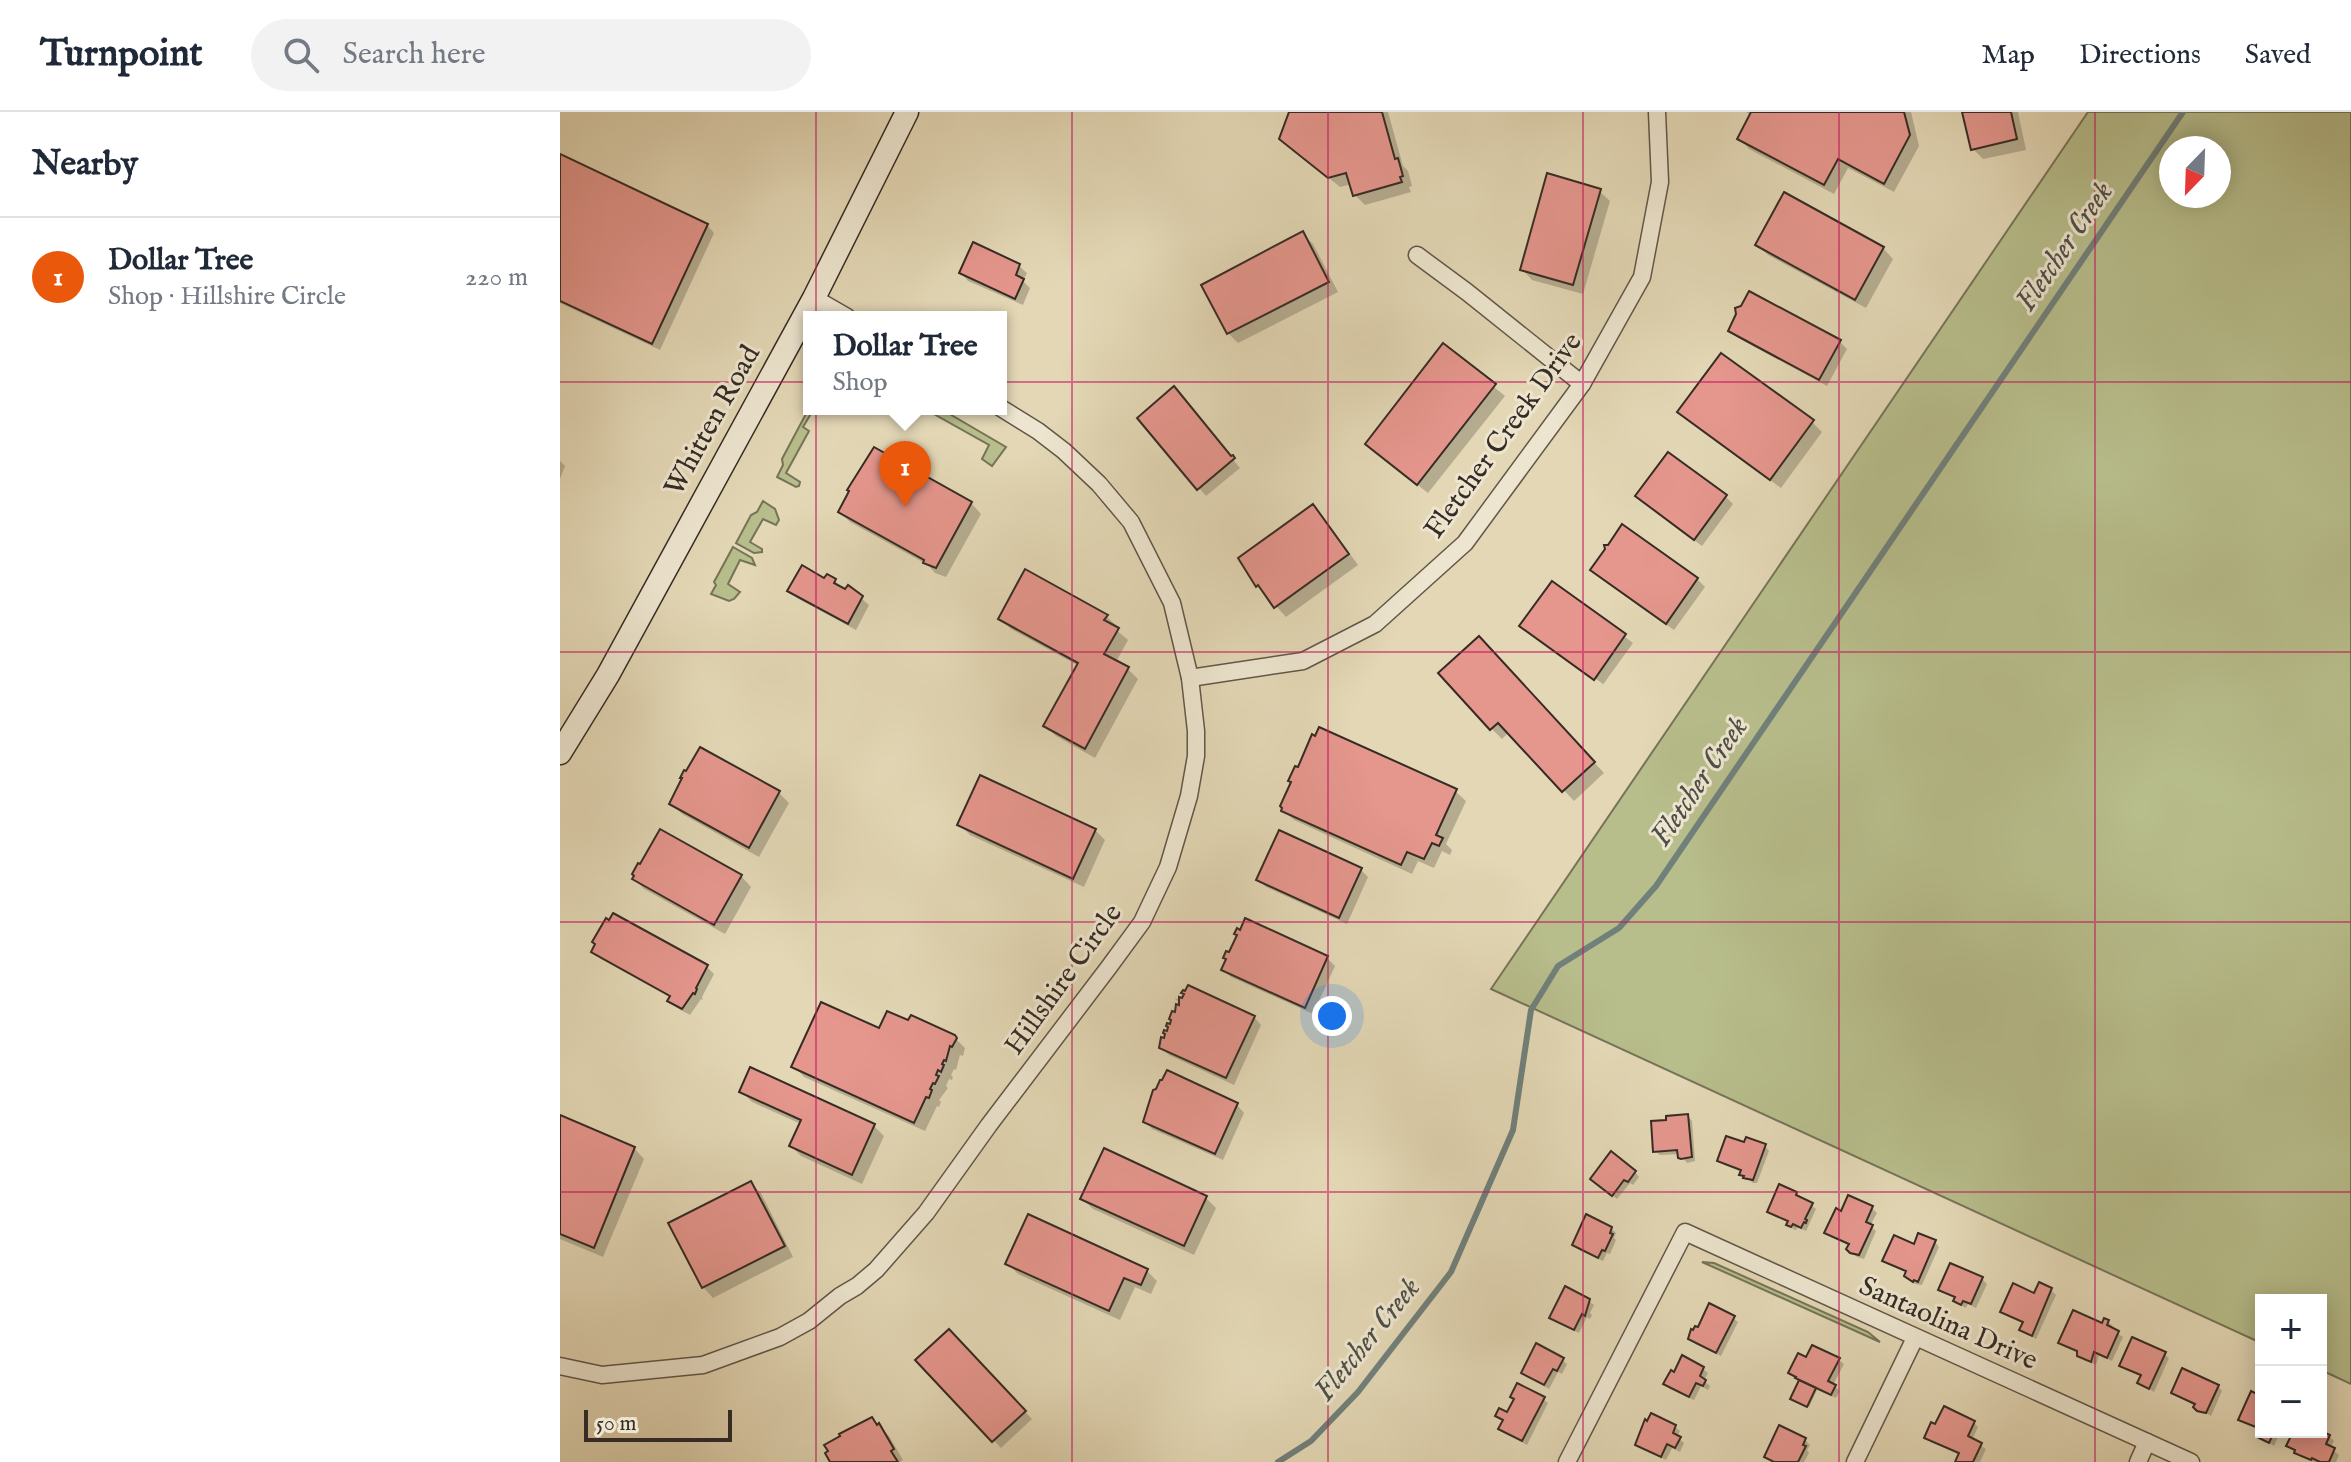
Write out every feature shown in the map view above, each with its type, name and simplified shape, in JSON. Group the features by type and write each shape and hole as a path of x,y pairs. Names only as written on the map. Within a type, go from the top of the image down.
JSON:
{"main road":[{"name":"Whitten Road","path":"807,311 907,112"},
{"name":"Whitten Road","path":"560,753 644,611 803,318"}],"street":[{"name":"Fletcher Creek Drive","path":"1190,678 1303,661 1375,624 1465,543 1582,384 1642,277 1660,182 1657,112"},
{"path":"1417,255 1582,384"},
{"path":"814,298 837,311"},
{"name":"Hillshire Circle","path":"560,1366 602,1375 703,1365 780,1337 809,1321 857,1286 876,1270 926,1213 1142,922 1168,867 1189,796 1196,756 1190,678 1172,603 1131,522 1099,484 1064,451 1007,412"},
{"name":"Santaolina Drive","path":"1567,1462 1685,1232 2191,1462"},
{"path":"1855,1462 1915,1338"},
{"path":"2138,1462 2147,1442"}],"green space":[{"path":"2088,112 2351,112 2351,1384 2327,1373 2327,1294 2255,1294 2255,1340 1491,989"},
{"path":"805,415 810,415 803,427 809,431 786,473 800,482 799,486 777,477 783,465 782,459"},
{"path":"936,415 951,415 1006,447 992,466 982,459 989,445"},
{"path":"763,501 775,509 779,520 776,525 763,519 750,542 762,552 754,553 736,543 751,515 757,512"},
{"path":"733,547 752,558 755,565 740,560 728,584 740,592 729,601 711,594"},
{"path":"1702,1262 1714,1263 1868,1332 1880,1342"}],"building":[{"path":"1289,112 1382,112 1395,159 1398,158 1402,182 1353,196 1346,173 1328,178 1279,139"},
{"path":"1751,112 1904,112 1910,135 1884,184 1838,159 1824,185 1737,139"},
{"path":"1962,112 2011,112 2017,139 1971,150"},
{"path":"560,154 708,224 652,344 560,301"},
{"path":"1547,173 1601,189 1573,285 1520,270"},
{"path":"1784,192 1884,247 1855,300 1755,245"},
{"path":"1303,231 1329,282 1227,334 1201,285"},
{"path":"973,242 1020,264 1016,275 1024,279 1015,299 959,273"},
{"path":"1749,291 1841,340 1819,380 1728,331 1736,314 1735,308 1741,306"},
{"path":"1443,343 1496,384 1417,485 1365,444"},
{"path":"1721,353 1814,420 1770,480 1677,412"},
{"path":"1174,386 1235,458 1197,490 1137,418"},
{"path":"874,447 972,502 936,568 838,512 847,490"},
{"path":"1668,452 1727,495 1694,540 1635,496"},
{"path":"1313,504 1349,554 1274,608 1238,558"},
{"path":"1622,524 1698,578 1666,624 1590,570 1605,549 1604,545 1608,545"},
{"path":"802,565 824,578 827,574 836,579 834,583 845,589 848,585 863,596 848,624 787,591"},
{"path":"1025,569 1108,615 1104,620 1119,628 1104,654 1129,667 1085,749 1043,726 1078,663 998,619"},
{"path":"1552,581 1626,634 1594,680 1519,626"},
{"path":"1479,636 1595,762 1562,792 1498,723 1490,730 1438,673"},
{"path":"1319,727 1457,789 1436,835 1443,838 1439,846 1432,843 1424,859 1407,852 1401,865 1281,811 1280,806 1291,782 1288,781 1295,766 1298,767 1312,734 1315,736"},
{"path":"700,747 780,791 749,848 669,804 684,770"},
{"path":"980,775 1096,829 1073,879 957,825"},
{"path":"660,829 742,875 714,925 632,879 638,863"},
{"path":"1279,830 1362,868 1339,918 1256,880"},
{"path":"613,913 708,965 695,994 682,1009 667,1001 670,996 591,952 595,944 592,942 606,918 609,920"},
{"path":"1245,918 1328,956 1305,1008 1221,970 1226,951 1229,952 1237,935 1234,934 1237,928 1240,930"},
{"path":"1188,985 1255,1016 1226,1078 1159,1048 1164,1030 1167,1031 1167,1023 1170,1024 1172,1011 1175,1012 1179,997 1182,998 1184,994 1181,993"},
{"path":"821,1002 879,1028 887,1011 908,1020 911,1015 955,1035 957,1038 950,1046 941,1072 938,1070 936,1075 939,1076 930,1089 929,1098 926,1097 914,1123 791,1067"},
{"path":"750,1067 875,1124 852,1175 789,1146 801,1120 739,1092"},
{"path":"1167,1070 1238,1103 1215,1154 1143,1122 1153,1090"},
{"path":"1688,1114 1692,1157 1678,1158 1677,1150 1653,1152 1651,1121"},
{"path":"560,1115 635,1147 594,1248 560,1234"},
{"path":"1726,1136 1744,1142 1746,1137 1766,1144 1753,1180 1739,1175 1741,1170 1717,1161"},
{"path":"1104,1148 1207,1196 1184,1246 1080,1199"},
{"path":"1611,1151 1636,1171 1628,1182 1624,1180 1612,1196 1590,1179"},
{"path":"751,1181 785,1246 702,1288 668,1223"},
{"path":"1779,1184 1813,1203 1801,1228 1786,1225 1788,1221 1767,1212"},
{"path":"1848,1195 1873,1206 1866,1222 1873,1225 1859,1255 1846,1249 1849,1244 1824,1233 1836,1208 1841,1211"},
{"path":"1028,1214 1148,1269 1141,1285 1124,1278 1109,1311 1005,1264"},
{"path":"1586,1214 1612,1227 1610,1233 1613,1234 1598,1258 1572,1245"},
{"path":"1918,1233 1936,1240 1918,1282 1913,1282 1904,1276 1906,1271 1882,1261 1894,1235 1914,1244"},
{"path":"1950,1263 1983,1277 1971,1304 1963,1301 1961,1305 1953,1301 1955,1297 1938,1290"},
{"path":"2039,1282 2052,1288 2032,1336 2019,1330 2023,1322 2000,1312 2013,1283 2034,1293"},
{"path":"1565,1286 1590,1299 1585,1316 1582,1314 1574,1330 1549,1318"},
{"path":"1709,1303 1735,1316 1716,1353 1688,1339 1691,1329 1698,1327"},
{"path":"2073,1310 2102,1323 2104,1318 2109,1320 2107,1325 2119,1331 2107,1358 2094,1352 2091,1362 2077,1356 2077,1351 2058,1343"},
{"path":"949,1329 1026,1411 992,1442 915,1360"},
{"path":"2132,1337 2166,1352 2149,1389 2137,1383 2141,1375 2119,1366"},
{"path":"1536,1343 1564,1358 1544,1385 1521,1373"},
{"path":"1812,1345 1840,1358 1828,1381 1836,1385 1831,1395 1788,1373 1798,1353 1806,1357"},
{"path":"1682,1355 1704,1367 1700,1376 1706,1380 1703,1386 1696,1383 1689,1397 1663,1384 1671,1370 1674,1372"},
{"path":"2182,1368 2219,1385 2206,1413 2197,1411 2193,1407 2195,1404 2171,1393"},
{"path":"1799,1380 1816,1388 1807,1407 1790,1399"},
{"path":"1517,1383 1545,1397 1522,1441 1498,1429 1503,1420 1495,1416 1499,1408 1507,1412"},
{"path":"2251,1391 2255,1393 2255,1427 2238,1420"},
{"path":"1944,1406 1975,1421 1968,1436 1982,1443 1973,1462 1955,1462 1959,1453 1924,1438 1931,1422 1935,1424"},
{"path":"1651,1413 1676,1425 1673,1433 1681,1437 1675,1448 1667,1444 1661,1457 1635,1445 1645,1419 1647,1421"},
{"path":"872,1417 877,1425 879,1423 898,1462 830,1462 824,1445"},
{"path":"1779,1425 1806,1438 1803,1445 1806,1446 1798,1462 1774,1462 1764,1457"},
{"path":"2327,1434 2330,1435 2326,1444 2335,1448 2329,1462 2320,1462 2294,1453 2295,1450 2286,1446 2290,1438 2327,1438"}],"waterway":[{"name":"Fletcher Creek","path":"1278,1462 1311,1441 1358,1392 1451,1272 1513,1130 1531,1010 1558,966 1619,928 1656,886 2183,112"}],"place":[{"name":"Dollar Tree","path":"905,507"}]}
